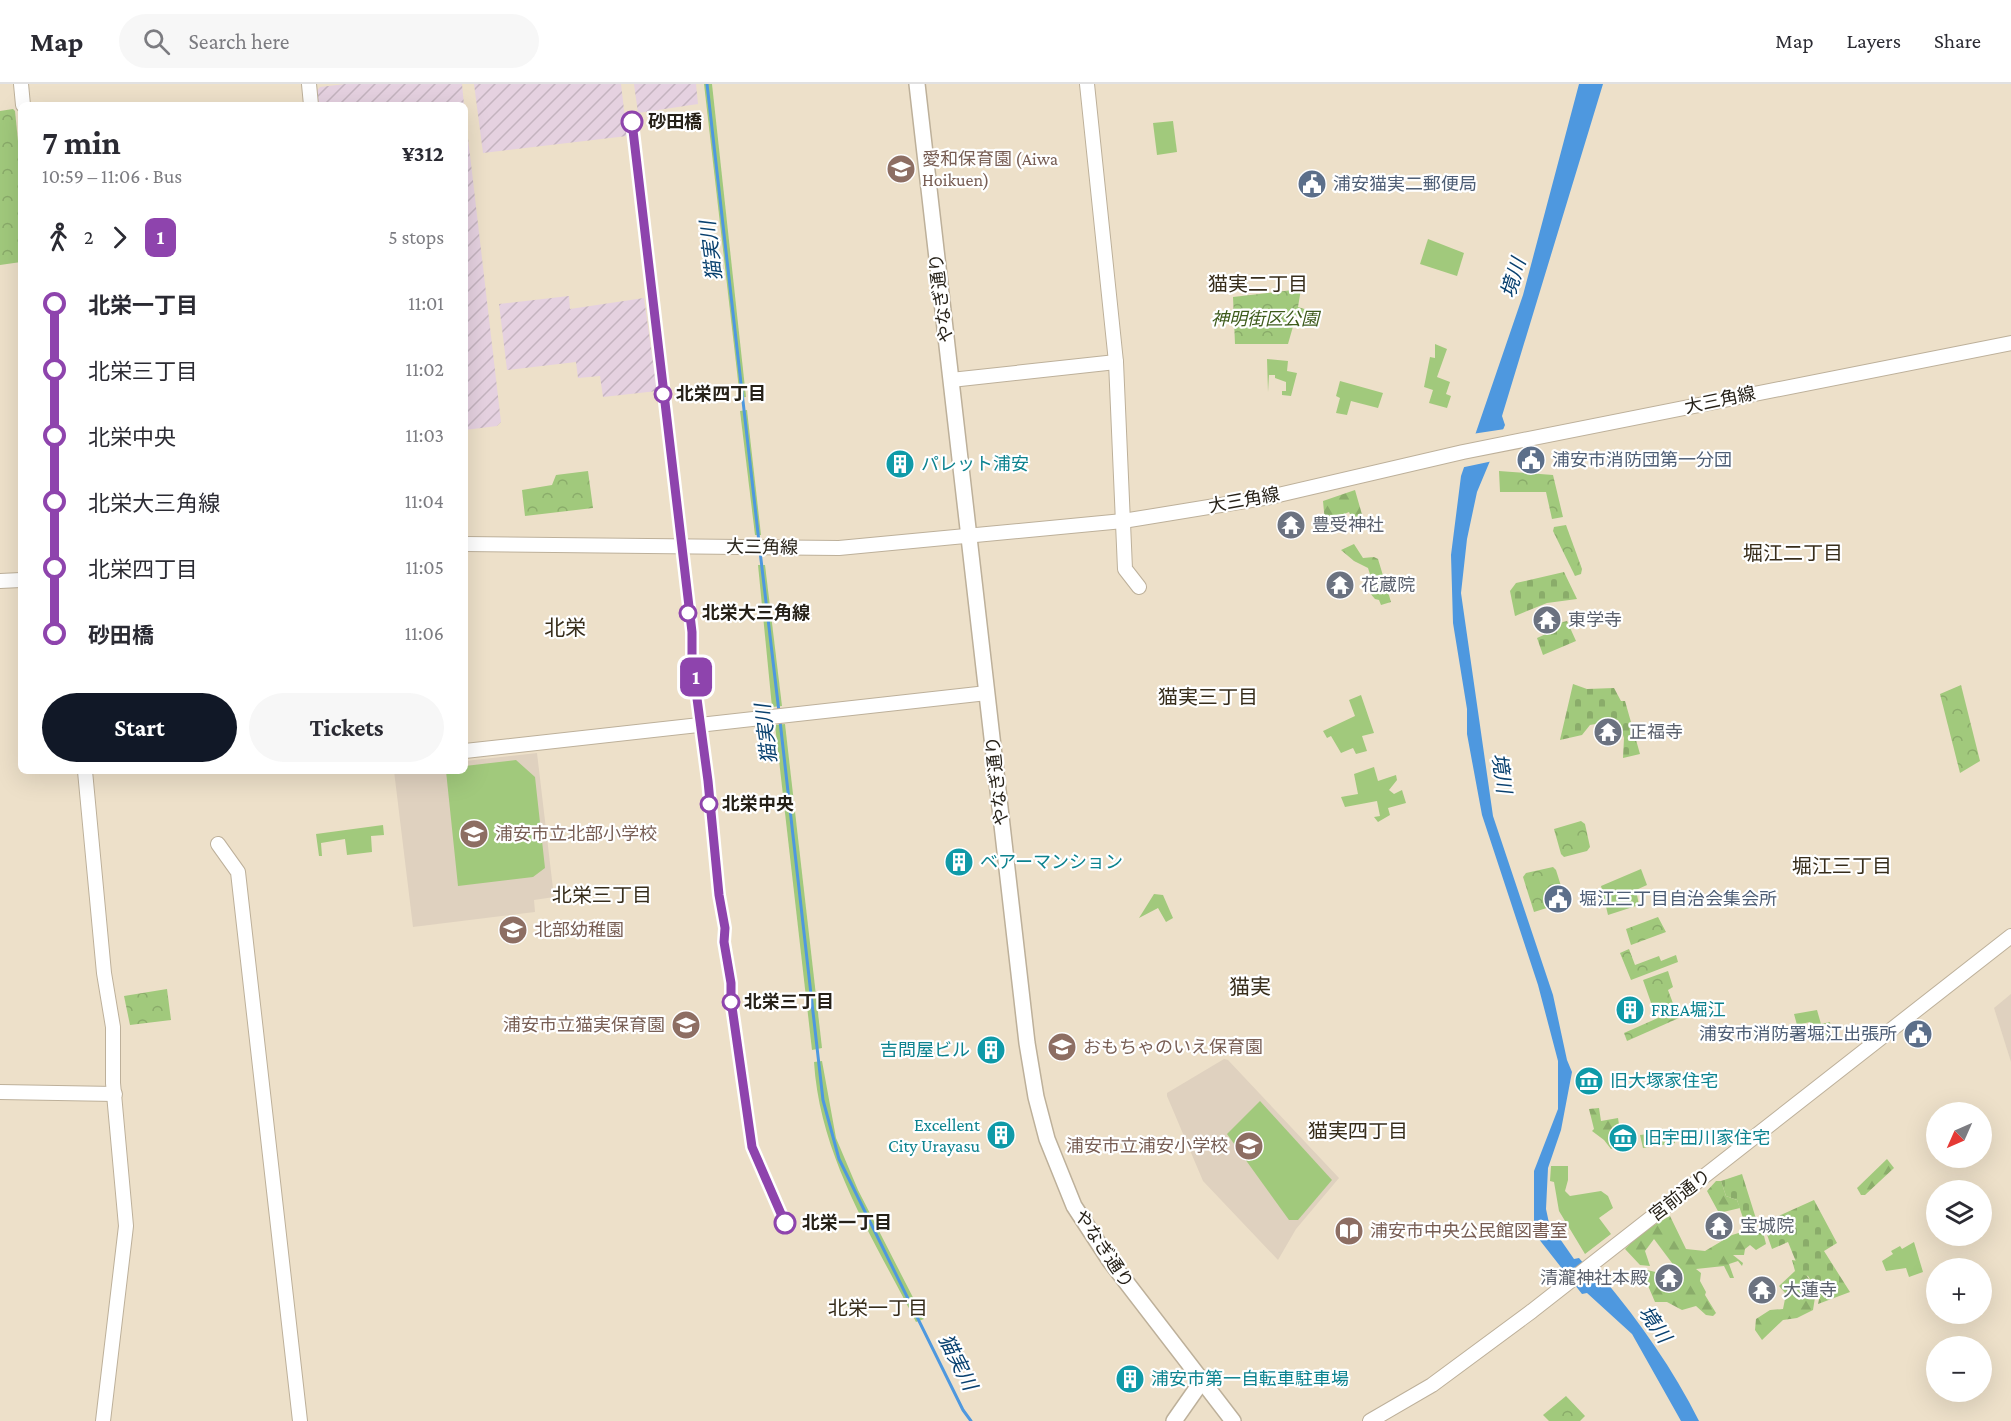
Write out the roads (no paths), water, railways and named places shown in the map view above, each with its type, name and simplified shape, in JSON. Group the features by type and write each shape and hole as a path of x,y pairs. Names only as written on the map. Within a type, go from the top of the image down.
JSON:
{"main road":[{"name":"やなぎ通り","path":"917,84 1027,1044 1036,1097 1047,1139 1065,1186 1095,1240 1233,1421"},
{"path":"1174,1421 1202,1381"}],"street":[{"path":"21,84 23,102"},
{"path":"309,84 311,102"},
{"path":"1087,84 1116,362 1125,569 1138,587"},
{"name":"大三角線","path":"468,544 878,547 1124,521 1270,496 1463,452 2011,343"},
{"path":"951,380 1116,362"},
{"path":"0,581 18,580"},
{"path":"468,751 987,693"},
{"path":"85,774 103,964 113,1027 115,1094 126,1226 103,1421"},
{"path":"218,844 238,872 300,1421"},
{"name":"宮前通り","path":"1370,1421 1432,1385 1570,1281 2011,936"},
{"path":"0,1092 115,1094"}],"water":[{"path":"1579,84 1603,84 1502,416 1505,425 1477,492 1467,539 1461,593 1493,816 1553,995 1567,1060 1572,1072 1561,1130 1548,1168 1546,1209 1549,1223 1574,1259 1579,1258 1596,1278 1604,1279 1631,1313 1656,1347 1699,1421 1681,1421 1632,1334 1587,1293 1582,1294 1531,1229 1534,1226 1534,1171 1558,1109 1558,1061 1538,985 1482,815 1467,734 1467,709 1453,623 1451,555 1461,476 1523,295"}],"waterway":[{"name":"猫実川","path":"707,84 759,542"},
{"name":"猫実川","path":"760,551 779,712"},
{"name":"猫実川","path":"780,721 823,1100 839,1159 963,1410 971,1421"}],"place":[{"name":"砂田橋","path":"632,122"},
{"name":"愛和保育園 (Aiwa Hoikuen)","path":"901,169"},
{"name":"浦安猫実二郵便局","path":"1312,184"},
{"name":"北栄四丁目","path":"663,394"},
{"name":"浦安市消防団第一分団","path":"1531,460"},
{"name":"パレット浦安","path":"900,464"},
{"name":"豊受神社","path":"1291,525"},
{"name":"花蔵院","path":"1340,585"},
{"name":"北栄大三角線","path":"688,613"},
{"name":"東学寺","path":"1547,620"},
{"name":"正福寺","path":"1608,732"},
{"name":"北栄中央","path":"709,804"},
{"name":"浦安市立北部小学校","path":"474,834"},
{"name":"ベアーマンション","path":"959,862"},
{"name":"堀江三丁目自治会集会所","path":"1558,899"},
{"name":"北部幼稚園","path":"513,930"},
{"name":"北栄三丁目","path":"731,1002"},
{"name":"FREA堀江","path":"1630,1010"},
{"name":"浦安市立猫実保育園","path":"686,1025"},
{"name":"浦安市消防署堀江出張所","path":"1918,1034"},
{"name":"おもちゃのいえ保育園","path":"1062,1047"},
{"name":"吉問屋ビル","path":"991,1050"},
{"name":"旧大塚家住宅","path":"1589,1081"},
{"name":"Excellent City Urayasu","path":"1001,1135"},
{"name":"旧宇田川家住宅","path":"1623,1138"},
{"name":"浦安市立浦安小学校","path":"1249,1146"},
{"name":"北栄一丁目","path":"785,1223"},
{"name":"宝城院","path":"1719,1226"},
{"name":"浦安市中央公民館図書室","path":"1349,1231"},
{"name":"清瀧神社本殿","path":"1669,1278"},
{"name":"大蓮寺","path":"1762,1290"},
{"name":"浦安市第一自転車駐車場","path":"1130,1379"}],"district":[{"name":"猫実二丁目","path":"1258,284"},
{"name":"堀江二丁目","path":"1793,553"},
{"name":"北栄","path":"565,628"},
{"name":"猫実三丁目","path":"1208,697"},
{"name":"堀江三丁目","path":"1842,866"},
{"name":"北栄三丁目","path":"602,895"},
{"name":"猫実","path":"1250,987"},
{"name":"猫実四丁目","path":"1358,1131"},
{"name":"北栄一丁目","path":"878,1308"}],"water label":[{"name":"境川","path":"1513,278"},
{"name":"境川","path":"1502,773"},
{"name":"境川","path":"1655,1324"}],"park label":[{"name":"神明街区公園","path":"1265,319"}]}
